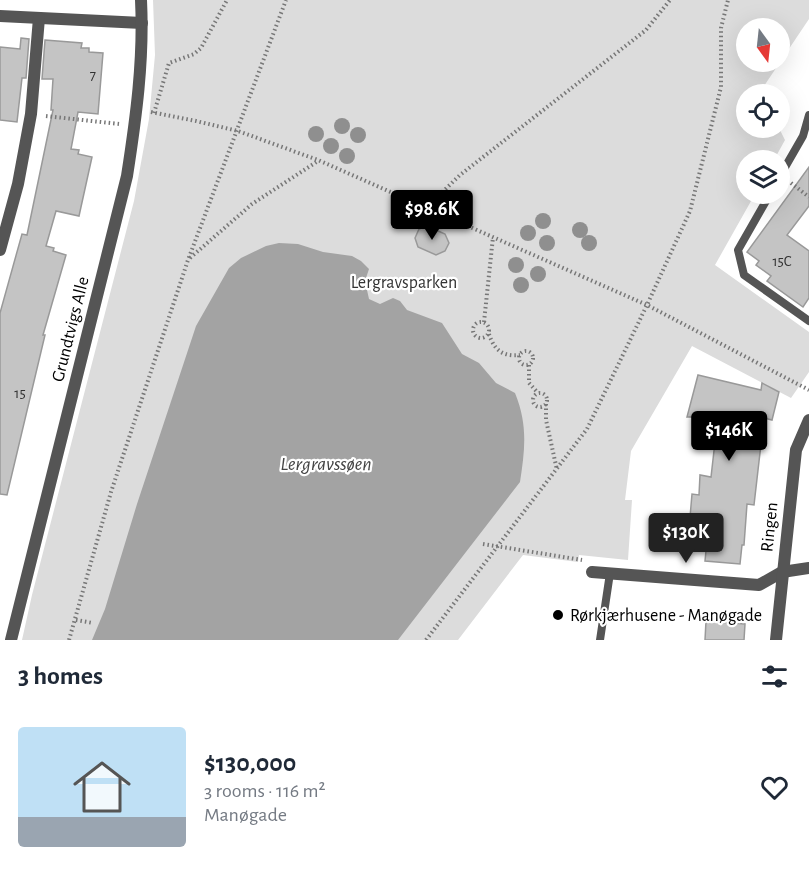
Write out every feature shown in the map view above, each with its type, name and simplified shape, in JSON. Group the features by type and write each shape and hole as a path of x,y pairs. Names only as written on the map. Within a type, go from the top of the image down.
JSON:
{"street":[{"name":"Grundtvigs Alle","path":"11,640 127,176 137,112 142,23 141,0"},
{"path":"0,16 142,23"},
{"path":"0,250 18,184 31,114 39,18"},
{"name":"Ringen","path":"776,640 796,450 809,420"},
{"path":"592,572 759,585 783,573 809,568"}],"lane":[{"path":"790,159 803,136 809,115"},
{"path":"764,204 738,250 744,275 809,321"},
{"path":"600,640 609,573"}],"path":[{"path":"154,113 170,63 194,54 201,48 227,0"},
{"path":"69,640 111,492 188,260 286,0"},
{"path":"426,208 460,175 646,30 670,0"},
{"path":"426,640 587,429 647,305 690,211 721,87 721,28 728,0"},
{"path":"137,112 154,113 238,131 318,160 647,305 809,390"},
{"path":"31,114 135,125"},
{"path":"188,260 252,204 318,160"},
{"path":"790,183 809,197"},
{"path":"484,322 493,237"},
{"path":"484,322 489,327 489,334 498,351 509,356 520,355 525,351 531,353 533,359 529,365 529,383 538,393 545,396 546,420 557,470"},
{"path":"484,322 476,324 473,328 474,334 480,339 489,334"},
{"path":"520,355 520,362 529,365"},
{"path":"538,393 534,398 534,404 540,407 546,404"},
{"path":"483,544 580,559 592,572"},
{"path":"76,620 93,623"}],"green space":[{"name":"Lergravsparken","path":"153,0 809,0 809,19 790,47 790,18 736,18 736,72 773,72 765,84 736,84 736,138 784,138 785,140 780,150 736,150 736,204 749,204 715,265 809,332 809,372 791,398 692,346 631,451 625,500 632,500 628,560 579,555 578,562 523,555 458,640 22,640 134,201 149,119 155,55"}],"water":[{"name":"Lergravssøen","path":"279,243 298,244 323,252 352,256 361,261 369,269 365,281 369,299 380,304 393,298 400,301 407,310 442,323 462,354 479,363 496,383 515,393 524,427 520,482 398,640 92,640 105,609 196,326 229,268 241,258 266,246"}],"building":[{"path":"21,38 29,39 26,78 22,78 17,122 0,120 0,47 20,49"},
{"path":"45,40 82,43 81,48 89,48 89,52 103,53 98,114 78,112 71,149 79,150 78,154 92,157 79,216 56,211 46,246 66,255 43,335 45,335 7,495 0,494 0,313 22,234 27,235 53,110 51,110 53,79 42,79"},
{"path":"809,167 809,206 787,235 809,251 809,298 803,307 767,281 771,276 756,265 759,261 747,252 782,204 790,204 790,193"},
{"path":"427,226 445,234 449,243 445,251 436,255 418,247 415,238 419,229"},
{"path":"698,375 761,390 762,383 779,392 772,420 764,418 754,505 747,504 740,564 705,561 708,530 689,529 692,494 699,495 700,475 711,477 716,433 695,425 697,417 687,417"},
{"path":"706,621 745,624 744,640 705,640"}],"place":[{"name":"Rørkjærhusene - Manøgade","path":"558,615"}]}
